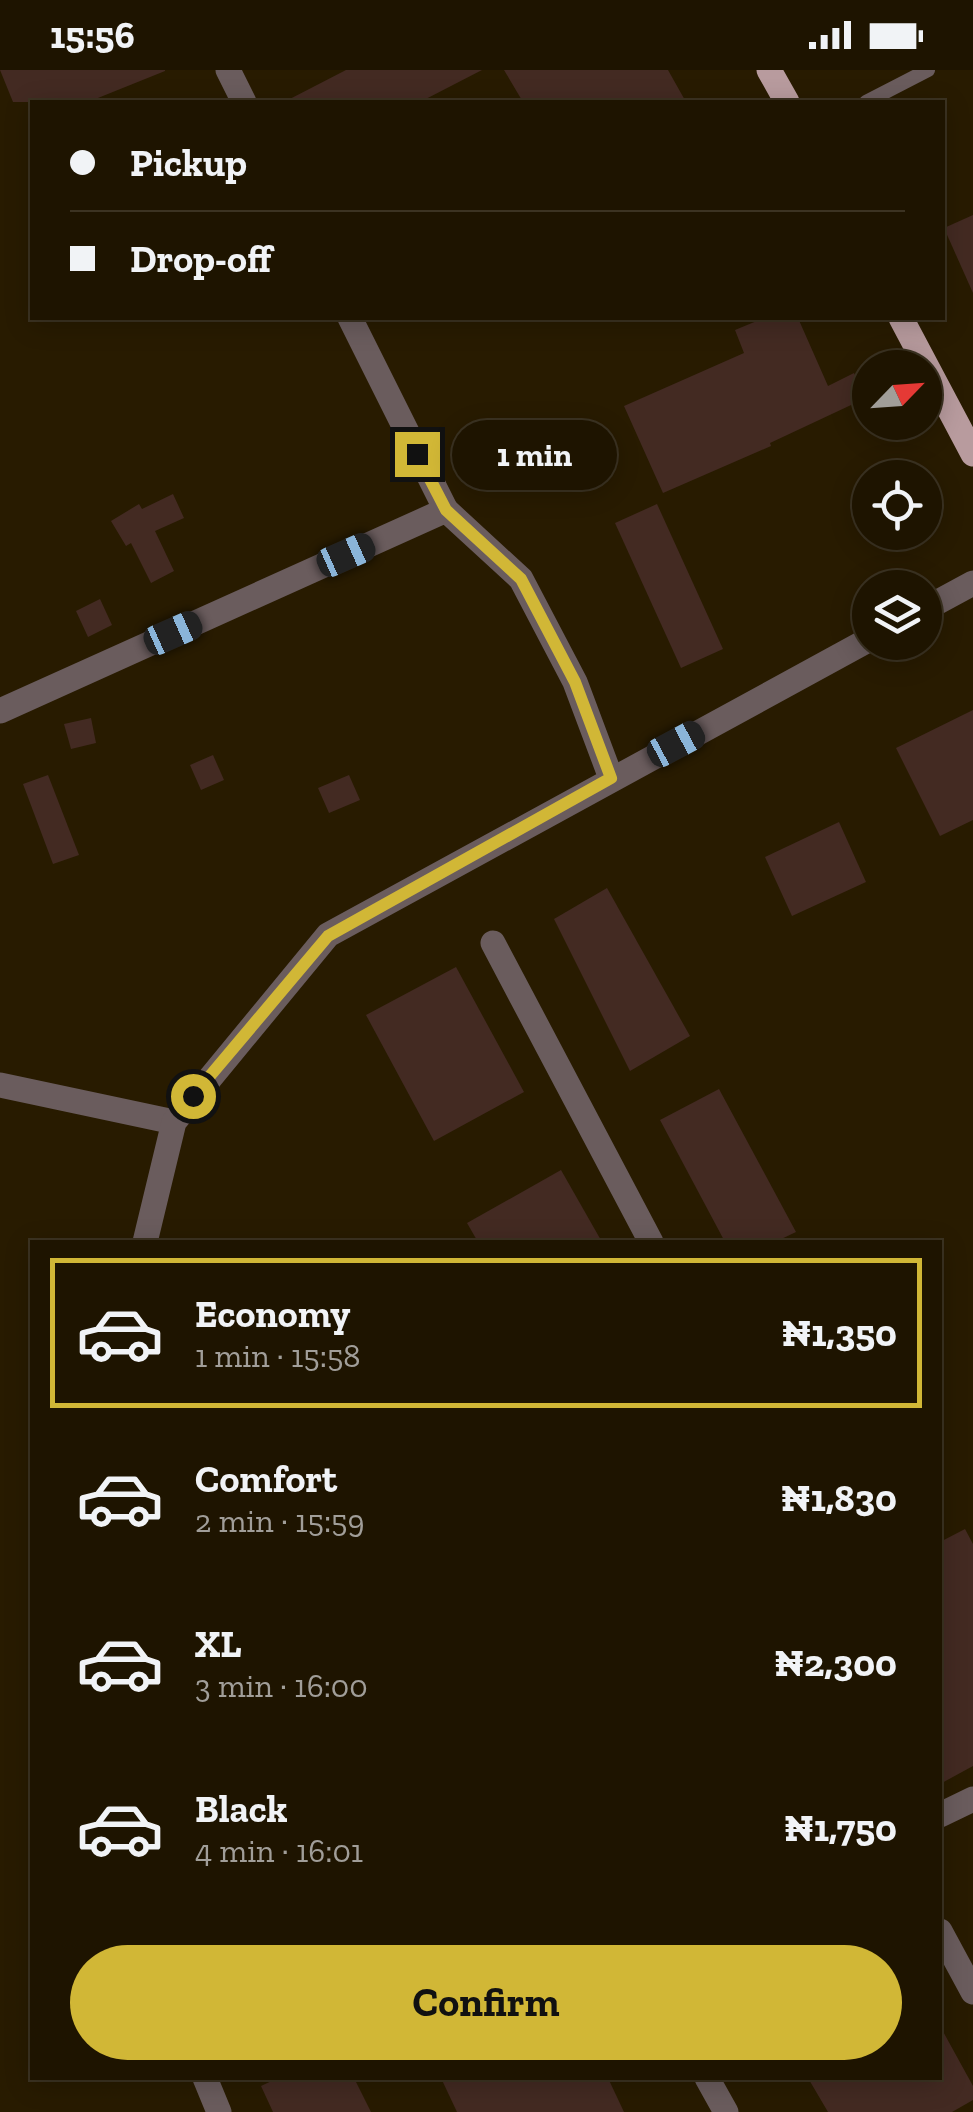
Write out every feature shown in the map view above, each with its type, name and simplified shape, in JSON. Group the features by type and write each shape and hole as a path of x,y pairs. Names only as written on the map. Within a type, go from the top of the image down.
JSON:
{"main road":[{"path":"769,70 786,100"},
{"path":"903,320 973,454"}],"street":[{"path":"228,70 243,100"},
{"path":"351,320 446,510 521,579 575,682 611,778"},
{"path":"0,711 446,510"},
{"path":"942,600 973,583"},
{"path":"145,1240 174,1122 328,936 852,648"},
{"path":"494,943 651,1240"},
{"path":"0,1085 174,1122"},
{"path":"942,1813 973,1799"},
{"path":"942,1935 973,1992"},
{"path":"206,2080 219,2112"},
{"path":"708,2080 726,2112"}],"lane":[{"path":"870,100 928,70"}],"building":[{"path":"0,70 165,70 93,100 13,102"},
{"path":"346,70 482,70 424,100 288,100"},
{"path":"504,70 668,70 685,100 522,100"},
{"path":"973,215 973,293 945,230"},
{"path":"759,320 799,320 828,386 852,374 852,405 770,443 771,446 663,493 624,406 744,353 735,330"},
{"path":"173,494 184,518 155,531 174,571 151,583 131,543 126,546 111,521 139,504 142,509"},
{"path":"657,504 723,649 681,668 615,523"},
{"path":"100,599 112,625 88,637 76,611"},
{"path":"973,710 973,820 940,836 896,748"},
{"path":"91,718 96,743 71,749 64,724"},
{"path":"213,755 224,780 201,790 190,765"},
{"path":"48,775 79,855 53,864 23,784"},
{"path":"349,775 360,800 329,813 318,788"},
{"path":"839,822 866,882 792,916 765,857"},
{"path":"607,888 690,1036 630,1071 554,919"},
{"path":"456,967 524,1092 434,1141 366,1015"},
{"path":"719,1089 796,1232 779,1240 724,1240 660,1120"},
{"path":"561,1170 601,1240 477,1240 467,1223"},
{"path":"965,1529 973,1544 973,1766 942,1783 942,1541"},
{"path":"942,2030 973,2086 973,2100 952,2112 828,2112 809,2080 942,2080"},
{"path":"274,2080 355,2080 371,2112 273,2112 261,2086"},
{"path":"442,2080 609,2080 624,2112 457,2112"}],"route":[{"path":"193,1096 328,936 611,778 575,682 521,579 446,510 417,454"}]}
